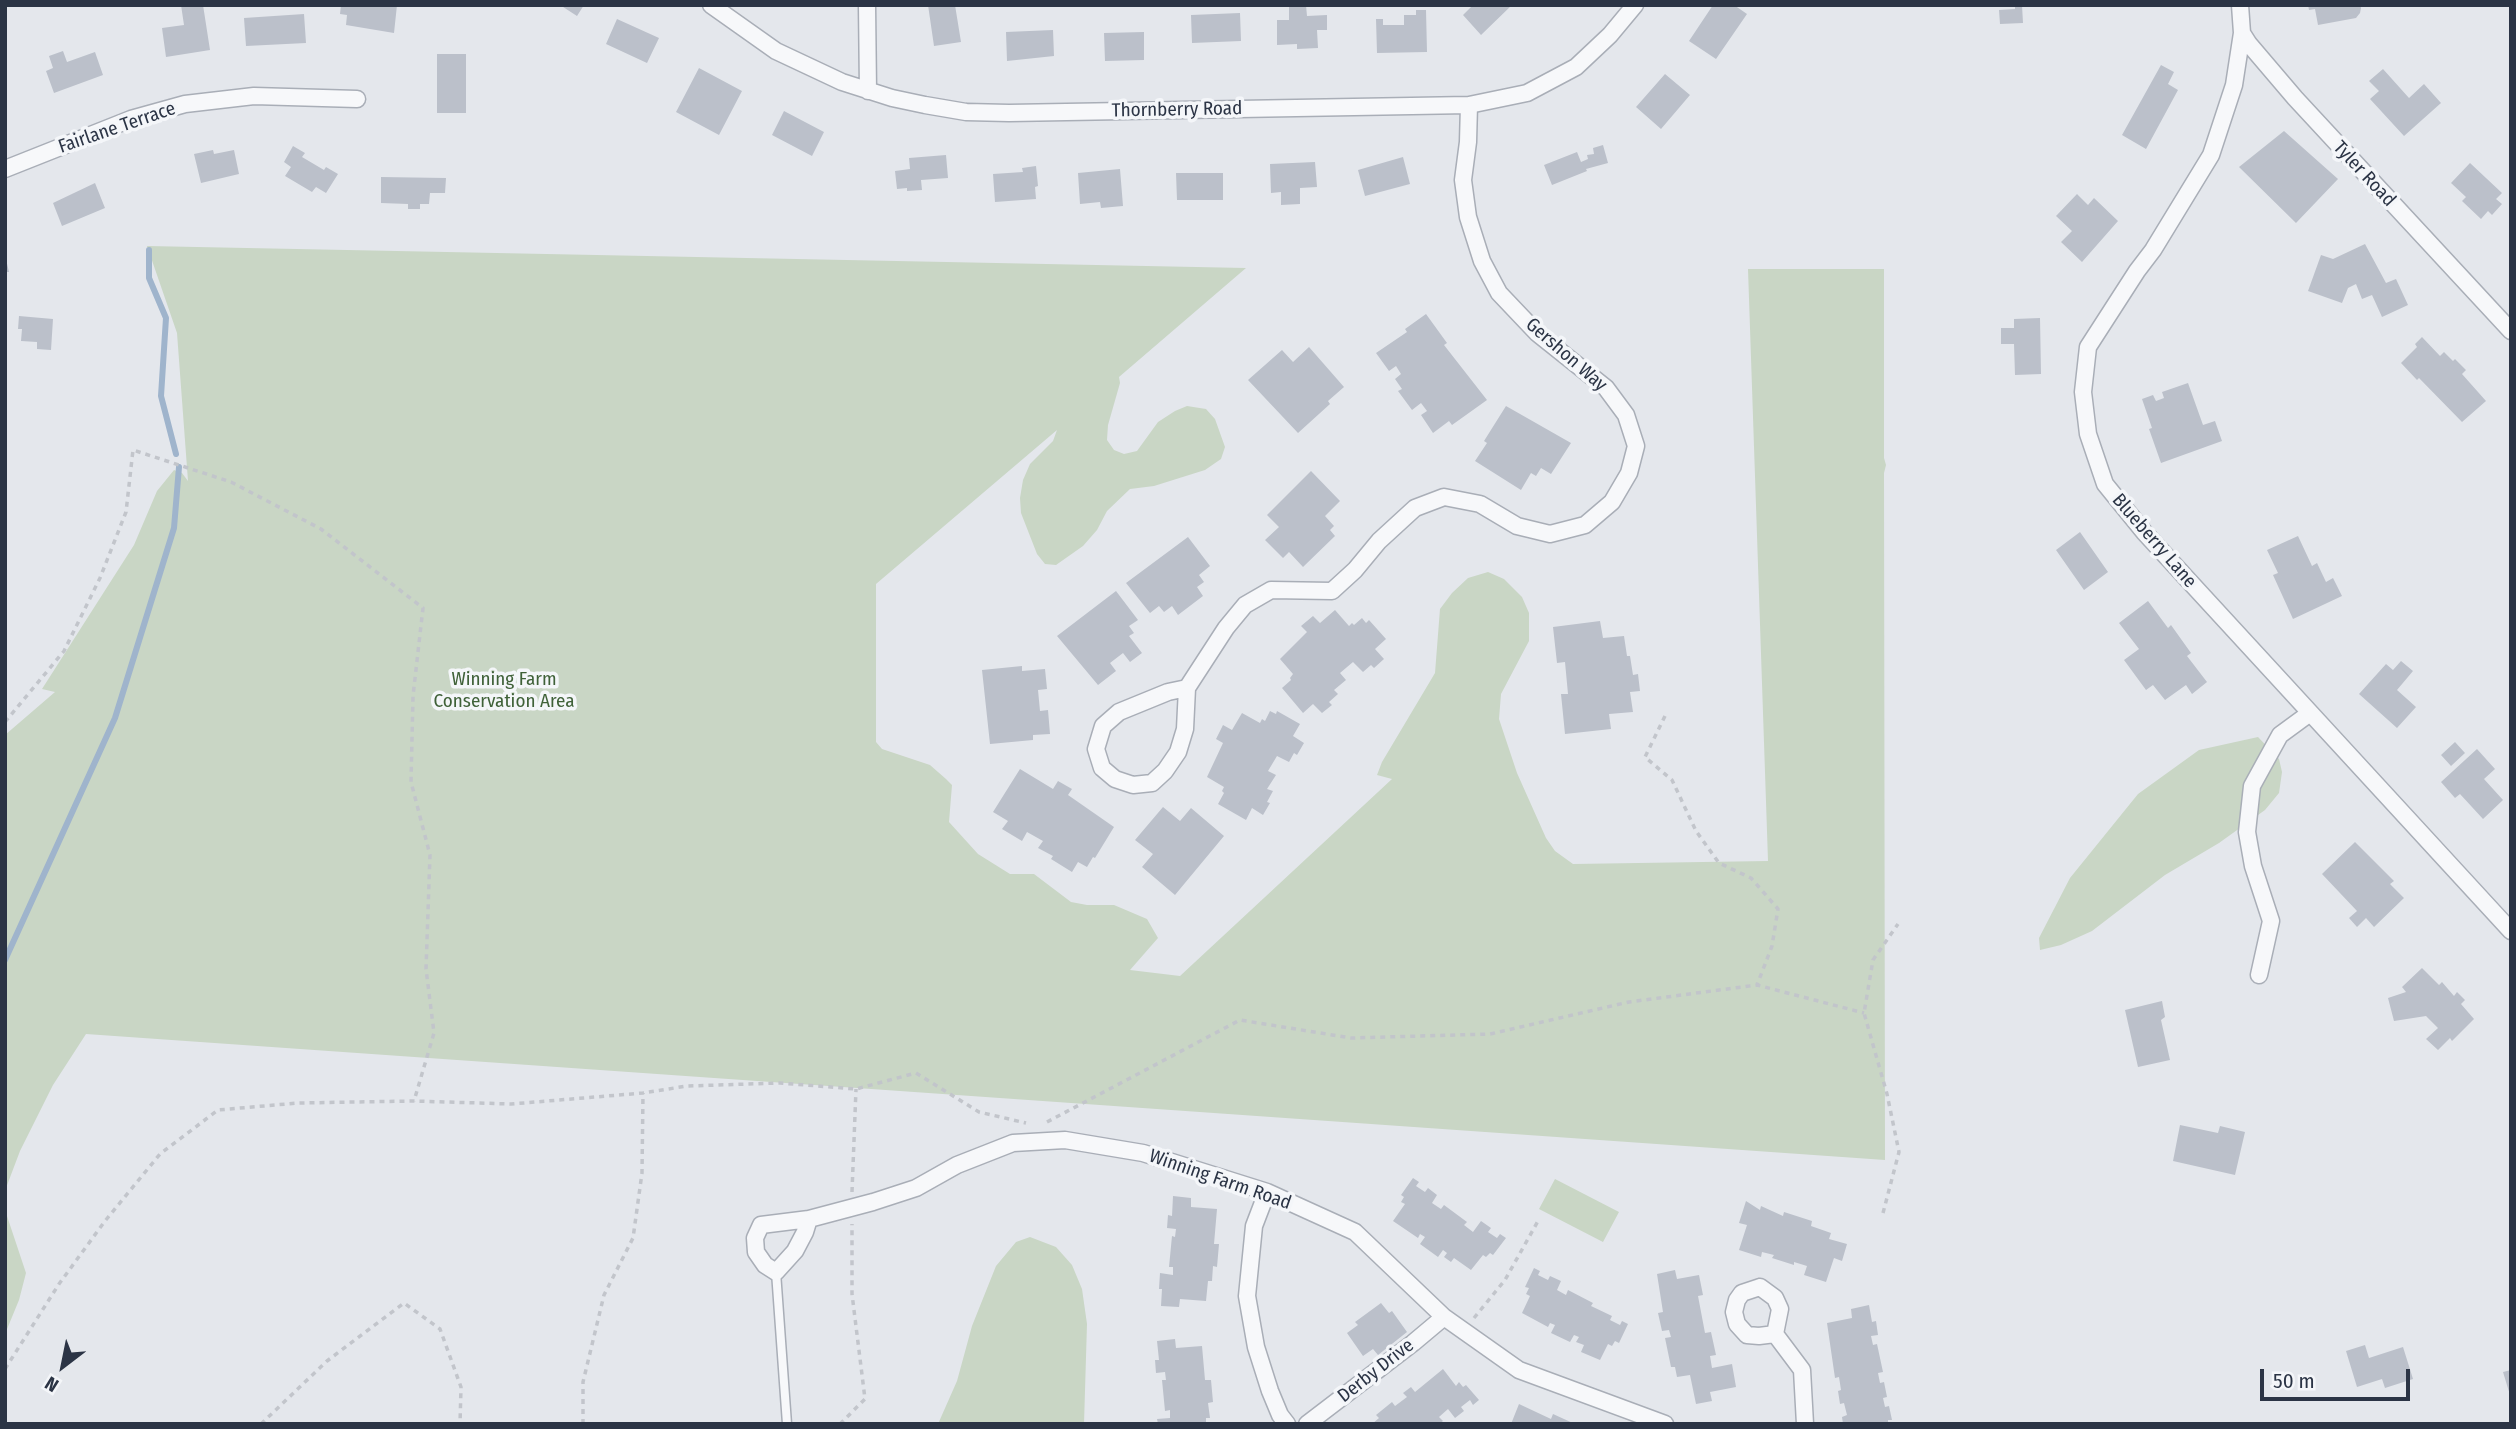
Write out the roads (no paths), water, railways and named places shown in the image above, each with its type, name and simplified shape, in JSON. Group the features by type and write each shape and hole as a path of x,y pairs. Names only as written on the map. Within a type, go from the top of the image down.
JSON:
{"street":[{"name":"Thornberry Road","path":"711,5 776,51 808,68 868,91 966,112 1009,113 1469,105 1527,93 1576,67 1610,35 1635,5"},
{"path":"867,5 868,91"},
{"path":"2240,5 2242,33"},
{"name":"Tyler Road","path":"2242,33 2295,98 2511,331"},
{"name":"Blueberry Lane","path":"2242,33 2234,85 2211,155 2153,250 2088,347 2082,392 2088,434 2105,484 2144,532 2511,931"},
{"name":"Fairlane Terrace","path":"5,169 131,119 185,104 254,96 357,99"},
{"name":"Gershon Way","path":"1187,688 1226,628 1245,605 1271,590 1332,590 1415,508 1444,497 1468,501 1480,504 1517,526 1550,534 1585,525 1612,502 1629,473 1636,446 1626,415 1606,388 1537,333 1499,293 1482,261 1468,216 1463,180 1469,105"},
{"path":"1187,688 1185,729 1178,752 1165,771 1152,783 1133,785 1115,779 1102,768 1096,749 1104,726 1119,712 1168,692 1187,688"},
{"path":"2259,975 2271,921 2253,866 2247,832 2252,786 2280,735 2310,713"},
{"name":"Winning Farm Road","path":"776,1272 765,1265 756,1252 755,1238 761,1225 809,1219 916,1188 957,1166 1013,1143 1065,1140 1143,1153 1267,1192 1355,1231 1444,1317 1519,1370 1665,1424"},
{"path":"1267,1192 1255,1226 1247,1296 1256,1347 1270,1391 1280,1415 1287,1424"},
{"path":"776,1272 806,1233 809,1219"},
{"name":"Derby Drive","path":"1307,1424 1444,1317"},
{"path":"1774,1334 1802,1370 1805,1424"}],"lane":[{"path":"776,1272 787,1424"}],"waterway":[{"path":"149,250 149,278 166,318 161,396 176,454"},
{"path":"5,960 115,718 174,528 179,467"}],"park label":[{"name":"Winning Farm Conservation Area","path":"504,691"}]}
